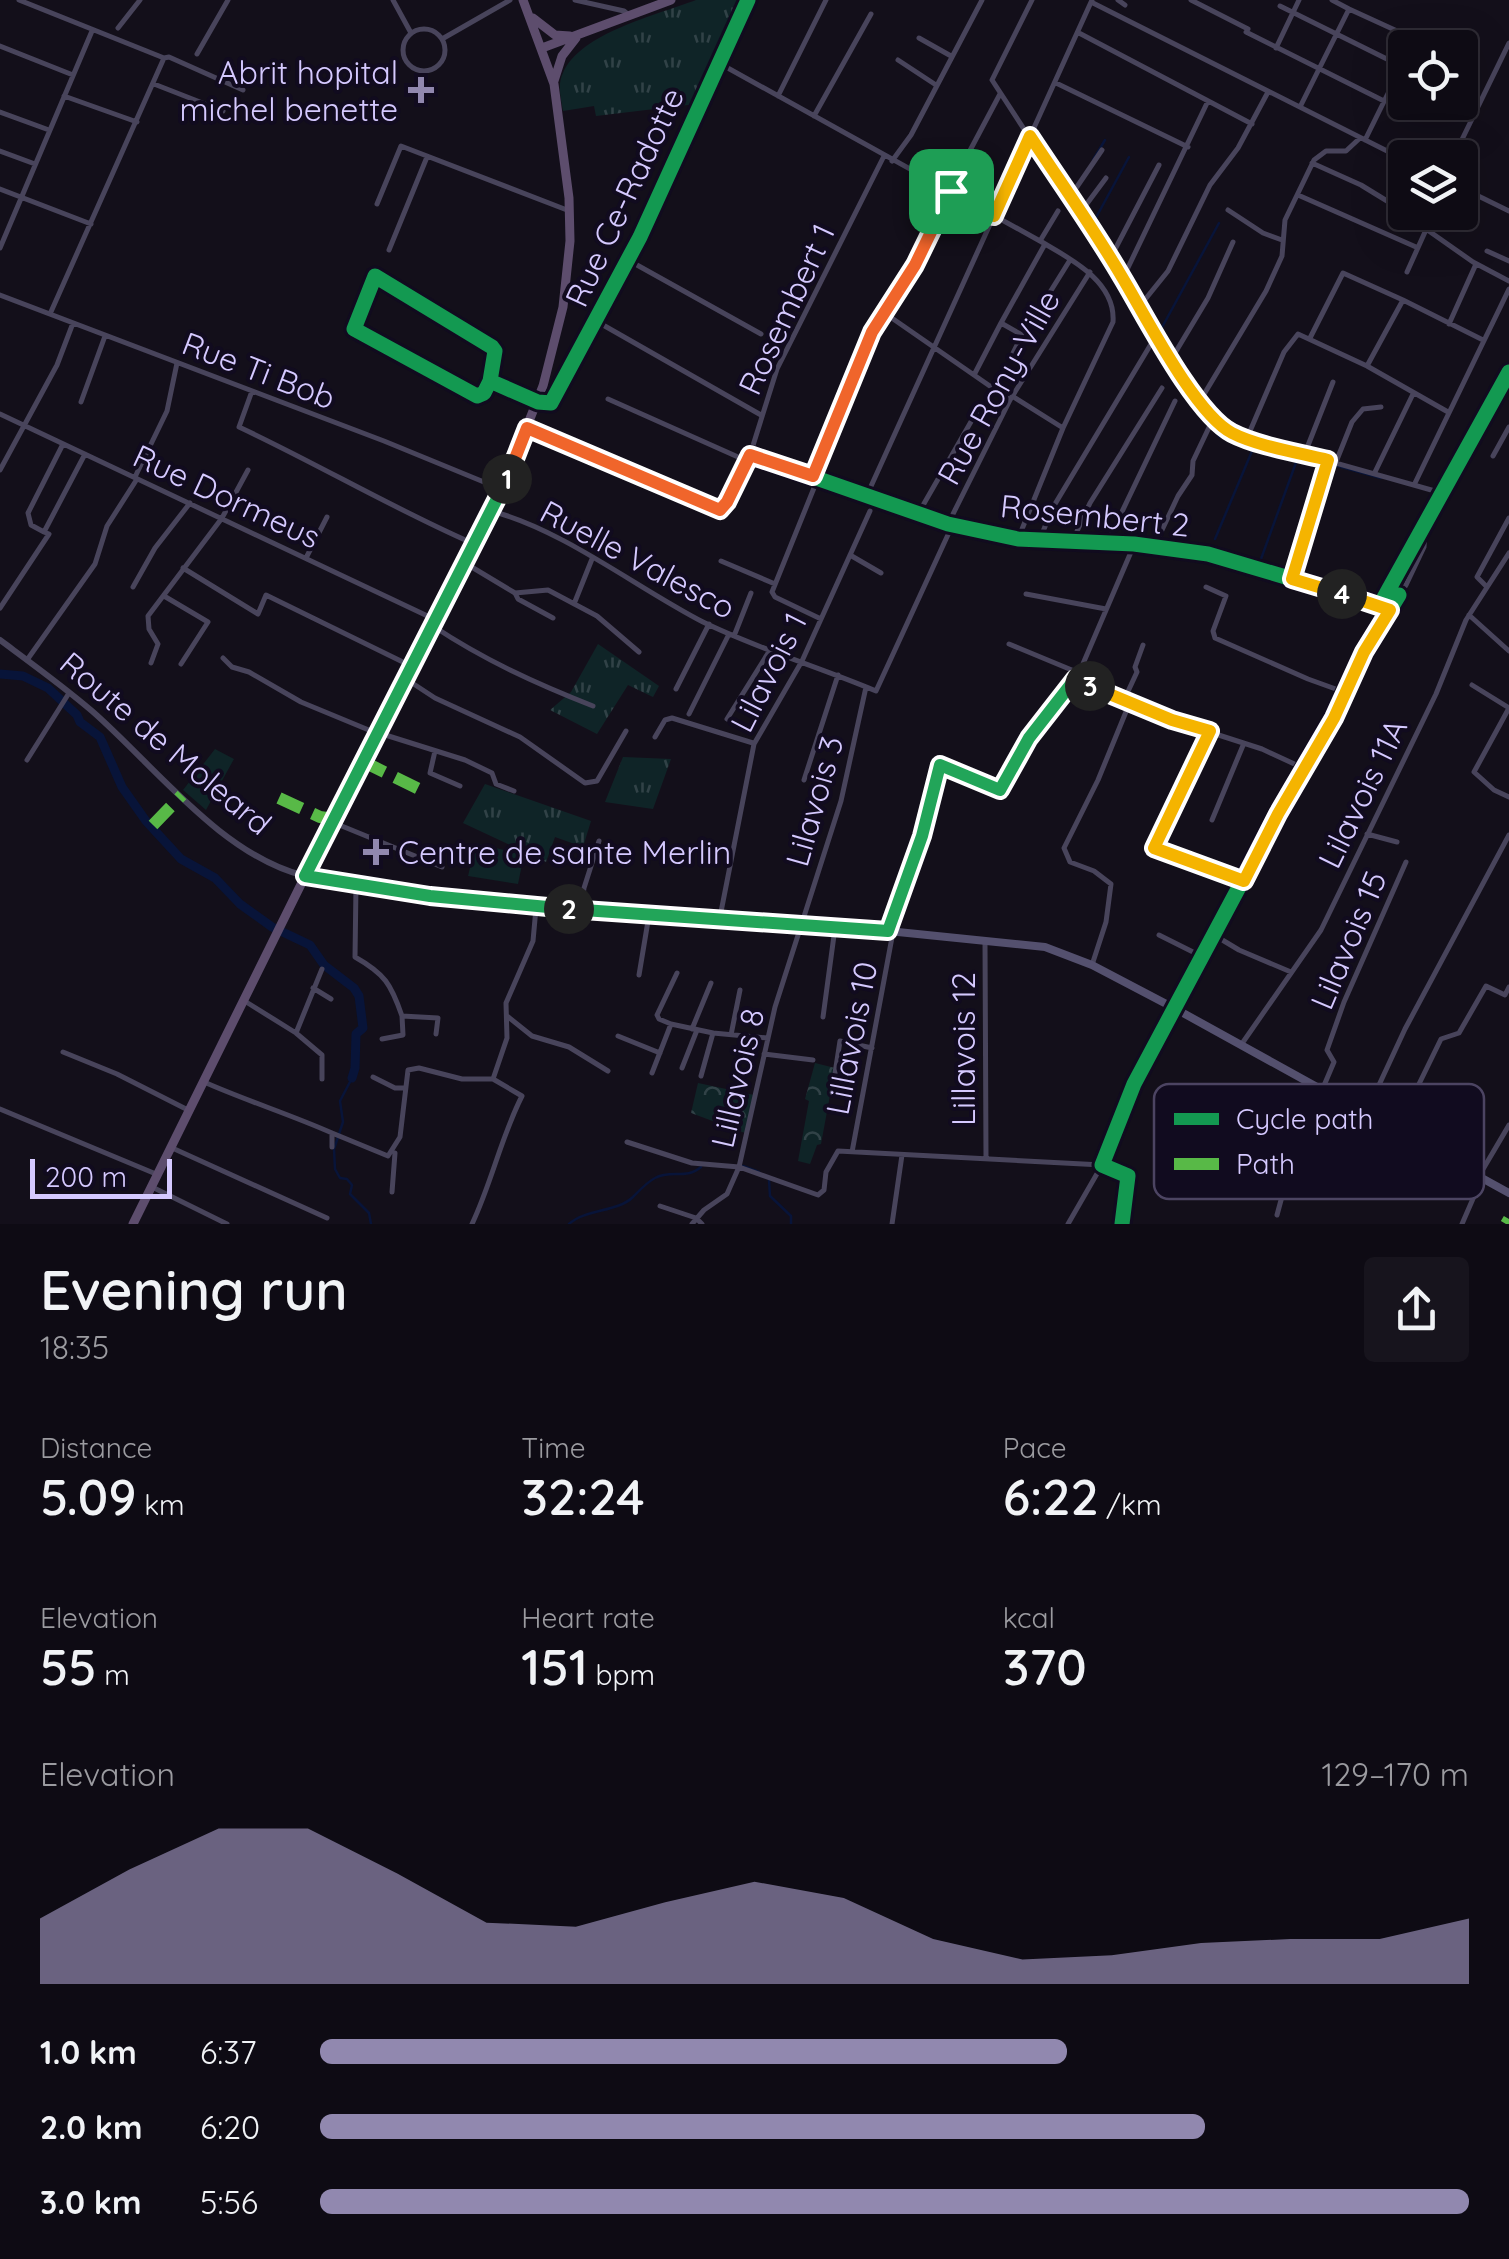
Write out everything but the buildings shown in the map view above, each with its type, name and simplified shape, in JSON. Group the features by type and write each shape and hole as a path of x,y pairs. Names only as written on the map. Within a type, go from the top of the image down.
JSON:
{"main road":[{"path":"133,1224 242,1000 502,490 538,402 563,307 570,211 554,84 522,0"},
{"path":"542,48 671,0"},
{"path":"530,15 555,35 578,36"},
{"path":"554,84 558,65 578,36"},
{"path":"305,876 536,906 891,931 1045,947 1092,965 1311,1084"},
{"path":"1484,1179 1509,1193"}],"street":[{"path":"19,0 92,31 170,57 243,90"},
{"path":"118,28 140,0"},
{"path":"196,54 228,0"},
{"path":"393,0 411,33"},
{"path":"442,39 510,0"},
{"path":"576,0 630,16"},
{"name":"Rue Ce-Radotte","path":"538,402 551,403 602,325 748,0"},
{"path":"778,96 826,0"},
{"path":"892,161 911,134 982,0"},
{"path":"1032,0 992,80 1212,421 1247,438 1443,493"},
{"path":"1118,0 1125,5"},
{"path":"1191,0 1276,48 1384,101"},
{"path":"1276,48 1299,0"},
{"path":"1332,0 1395,30"},
{"path":"867,494 1092,1 1388,152"},
{"path":"1280,6 1388,57"},
{"path":"1300,107 1350,9"},
{"path":"814,116 871,14"},
{"path":"424,29 442,39 445,52 439,65 420,71 408,64 402,52 411,33 424,29"},
{"path":"0,248 92,31"},
{"path":"1079,32 1252,124"},
{"path":"919,38 952,57"},
{"path":"1462,140 1509,43"},
{"path":"0,46 73,75"},
{"path":"50,314 164,58"},
{"path":"898,60 936,85"},
{"path":"720,65 1042,242 1090,272 1102,288 1114,312 1113,322 1063,428 1018,539"},
{"path":"1056,83 1188,147"},
{"path":"154,84 224,112"},
{"path":"821,619 775,597 775,584 872,332 915,265 1001,92"},
{"path":"1138,308 1168,270 1210,185 1252,124 1268,92"},
{"path":"1200,402 1266,291 1282,256 1285,220 1312,163 1326,152 1346,151 1363,139 1388,93"},
{"path":"64,96 136,122"},
{"path":"1123,278 1208,101"},
{"path":"0,112 50,130"},
{"path":"377,204 401,146 570,211"},
{"path":"1070,197 1102,150"},
{"path":"0,151 36,164"},
{"name":"Rosembert 1","path":"527,428 720,510 749,458 777,369 884,156"},
{"path":"390,250 427,157"},
{"path":"1312,163 1388,202"},
{"path":"1110,259 1159,164"},
{"path":"1080,213 1106,178"},
{"path":"0,189 90,224"},
{"path":"1298,195 1416,247"},
{"path":"1478,195 1509,211"},
{"path":"1228,210 1263,233 1282,240"},
{"path":"974,375 1058,211"},
{"path":"1406,272 1425,230"},
{"path":"1431,230 1476,264 1509,282"},
{"path":"1172,358 1208,298 1234,242"},
{"path":"1486,251 1509,261"},
{"path":"628,260 761,334"},
{"path":"1047,297 1070,260"},
{"path":"1449,324 1476,264"},
{"name":"Rue Rony-Ville","path":"876,690 1011,398 1090,272"},
{"path":"1310,338 1342,273 1483,340"},
{"path":"375,276 492,346 490,381 484,394 477,396 354,328 375,276"},
{"path":"1414,483 1509,290"},
{"name":"Rue Ti Bob","path":"0,295 502,490"},
{"path":"1367,366 1403,300"},
{"path":"886,314 974,375 1063,428"},
{"path":"1001,323 1022,335 1013,353"},
{"path":"0,470 57,365 73,324"},
{"path":"602,325 761,415"},
{"path":"1040,540 1059,497 1156,334"},
{"path":"1247,438 1292,338 1298,334 1367,366 1448,412"},
{"path":"82,402 106,336"},
{"path":"26,660 95,564 106,526 136,478 167,411 177,363"},
{"path":"1380,605 1509,374"},
{"path":"490,381 538,402"},
{"path":"1305,454 1333,382"},
{"path":"1073,540 1090,503 1162,388"},
{"path":"252,391 239,427 320,465 411,516 474,544"},
{"path":"1375,472 1413,393"},
{"name":"Rosembert 2","path":"608,398 749,458 867,494 950,525 1018,539 1134,544 1208,554 1390,610"},
{"path":"1106,543 1176,401"},
{"path":"1336,462 1352,422 1363,408 1381,407"},
{"path":"918,514 976,413"},
{"name":"Rue Dormeus","path":"0,414 306,558 434,623 470,651 593,706"},
{"path":"1154,547 1192,475 1193,461 1212,421"},
{"path":"1494,456 1509,428"},
{"path":"0,608 49,534 31,525 28,513 63,444"},
{"path":"44,532 84,454"},
{"path":"1292,579 1328,460"},
{"path":"151,664 158,644 149,629 148,616 222,518 248,470"},
{"path":"133,587 155,548 190,503"},
{"name":"Ruelle Valesco","path":"491,512 510,516 732,635 876,690"},
{"name":"Lilavois 1","path":"720,920 754,744 802,661 870,512"},
{"path":"306,558 328,517"},
{"path":"1486,586 1476,576 1509,518"},
{"path":"1068,1224 1102,1165 1126,1100 1174,1008 1424,547 1425,527"},
{"path":"1077,676 1134,544"},
{"name":"Lilavois 11A","path":"1241,1045 1321,930 1436,694 1469,615 1509,553"},
{"path":"850,555 882,573"},
{"path":"574,604 592,559"},
{"path":"721,561 775,584"},
{"path":"465,563 552,618"},
{"path":"183,568 258,614 266,595 412,666"},
{"path":"1206,587 1226,596 1212,636 1344,692"},
{"path":"515,593 548,590 614,628 639,652"},
{"path":"689,714 750,594"},
{"path":"1026,594 1106,609"},
{"path":"164,596 208,622 181,664"},
{"path":"1469,615 1509,651"},
{"path":"676,689 709,624"},
{"name":"Route de Moleard","path":"0,640 230,838 288,872 305,876"},
{"path":"1009,644 1172,720 1244,743 1303,768"},
{"path":"1092,965 1106,922 1110,884 1094,871 1070,862 1064,848 1098,780 1137,672 1142,645"},
{"path":"727,719 770,650"},
{"path":"224,658 232,668 249,672 301,702 377,733 466,760 492,773 496,784 514,792"},
{"path":"804,780 838,675"},
{"name":"Lillavois 10","path":"852,1152 891,931 940,765 1000,790 1029,738 1077,676"},
{"path":"406,678 435,698 520,738 585,782 593,783 626,731"},
{"path":"1472,685 1509,708 1474,772 1494,790 1509,797"},
{"name":"Lilavois 3","path":"800,926 840,802 866,687"},
{"path":"27,760 67,696"},
{"path":"655,737 665,720 672,718 754,744"},
{"path":"1210,731 1154,848 1244,881"},
{"path":"1212,820 1244,743"},
{"path":"435,751 430,773 460,786"},
{"path":"332,822 442,867"},
{"path":"1367,834 1397,842"},
{"path":"1379,1084 1509,835"},
{"path":"581,910 586,879 600,841"},
{"name":"Lilavois 15","path":"1325,1084 1334,1062 1327,1050 1339,1015 1406,862"},
{"path":"356,885 355,957 386,979 402,1016 402,1036 382,1039"},
{"path":"493,1079 507,1038 506,1003 533,941 536,906"},
{"path":"639,975 649,915"},
{"name":"Lillavois 8","path":"697,1222 725,1196 740,1167 764,1054 800,926"},
{"path":"823,1017 835,928"},
{"path":"1159,935 1202,956"},
{"path":"1214,935 1291,972"},
{"name":"Lillavois 12","path":"984,940 986,1158"},
{"path":"296,1033 322,969"},
{"path":"677,974 658,1019 713,1033 768,1038"},
{"path":"682,1068 710,984"},
{"path":"1418,1084 1440,1038 1459,1032 1486,986 1505,995 1509,988"},
{"path":"314,988 331,999"},
{"path":"731,1036 740,990"},
{"path":"242,1000 296,1033 322,1055 322,1079"},
{"path":"402,1016 438,1018 436,1034"},
{"path":"507,1016 528,1034 569,1047 608,1070"},
{"path":"652,1073 671,1024"},
{"path":"701,1076 713,1033"},
{"path":"618,1036 660,1053"},
{"path":"832,1093 840,1041 872,1048"},
{"path":"63,1052 188,1110"},
{"path":"764,1054 813,1060"},
{"path":"392,1192 408,1070 462,1079 493,1079 522,1096 502,1143 491,1184 472,1224"},
{"path":"373,1076 395,1088 404,1088"},
{"path":"203,1081 252,1104 286,1112 395,1161"},
{"path":"0,1108 156,1174"},
{"path":"1484,1171 1509,1125"},
{"path":"332,1133 332,1146"},
{"path":"627,1142 692,1164 740,1167 818,1195 824,1190 826,1172 836,1152 1102,1165 1128,1176 1122,1224"},
{"path":"170,1147 327,1218"},
{"path":"388,1156 395,1150"},
{"path":"892,1224 902,1156"},
{"path":"150,1186 229,1223"},
{"name":"Lilavois 15","path":"1277,1214 1281,1199"},
{"path":"1462,1224 1472,1199"},
{"path":"660,1206 697,1222"}],"green space":[{"path":"696,0 742,0 696,104 596,116 594,106 563,111 561,78 585,47 621,27"},
{"path":"598,644 659,686 653,697 628,685 597,734 550,710 571,692"},
{"path":"215,749 234,759 206,810 183,790"},
{"path":"623,757 671,759 653,809 605,802"},
{"path":"485,784 591,821 583,847 555,837 546,862 463,823"},
{"path":"476,843 524,855 518,884 468,876"},
{"path":"815,1063 835,1068 821,1144 817,1145 810,1164 798,1161 809,1101 805,1099"},
{"path":"698,1083 754,1095 745,1133 691,1113"}],"waterway":[{"path":"1038,140 1214,415"},
{"path":"1093,160 1105,140"},
{"path":"1092,225 1129,157"},
{"path":"1160,331 1219,223"},
{"path":"1122,291 1153,334"},
{"path":"1157,340 1208,422"},
{"path":"1213,429 1220,437 1381,478"},
{"path":"1215,539 1255,444"},
{"path":"1261,559 1298,457"},
{"path":"0,674 23,676 48,688 100,737 122,787 181,859 215,878 240,904 272,927 310,945 324,965 354,988 359,996 363,1028 356,1034 352,1078"},
{"path":"352,1078 340,1101 343,1122 334,1149 335,1169 340,1178 352,1185 350,1194 369,1213 371,1224"},
{"path":"743,1166 759,1172"},
{"path":"569,1224 627,1202 655,1178 690,1173 701,1167"},
{"path":"769,1180 770,1196 791,1216 791,1224"}],"marked path":[{"path":"362,761 423,791"},
{"path":"153,825 182,795"},
{"path":"279,798 320,817 334,819"},
{"path":"1506,1224 1509,1219"}],"cycle path":[{"path":"490,381 484,393 477,396 354,329 375,276 492,347 495,351 490,381 538,402 551,403 640,237 748,0"},
{"path":"750,455 948,524 1018,539 1134,544 1208,554 1380,605 1509,372"},
{"path":"1122,1224 1128,1176 1102,1165 1134,1084 1333,718 1364,652 1399,595"}],"place":[{"name":"Abrit hopital michel benette","path":"421,90"},
{"name":"Centre de sante Merlin","path":"376,852"}],"route":[{"path":"1030,136 1213,419 1232,433 1328,460 1292,579 1390,610 1244,881 1154,848 1210,731 1172,720 1075,679 1029,738 1000,790 940,765 922,836 888,931 491,902 305,876 502,490 527,428 720,510 750,455 813,476 872,332 915,265 951,191 994,216 1030,136"}]}
